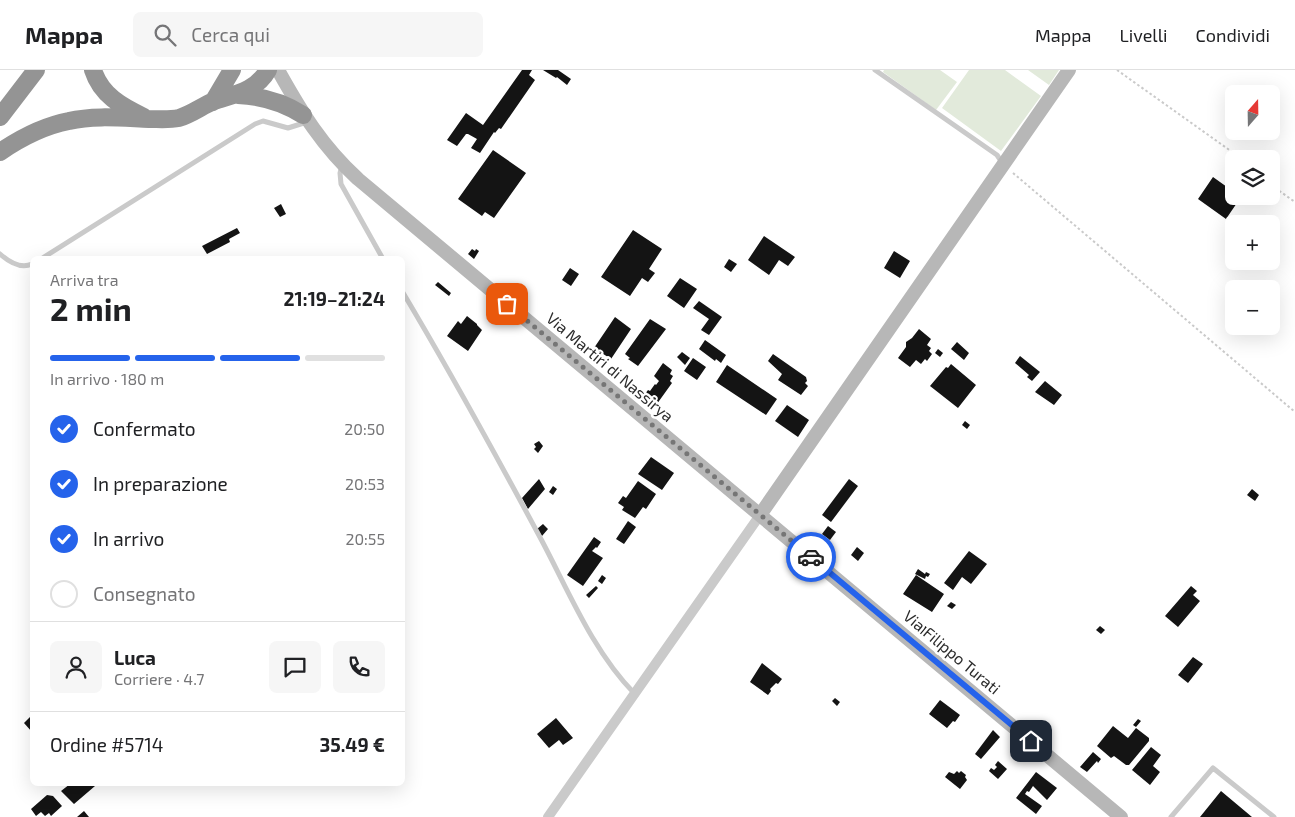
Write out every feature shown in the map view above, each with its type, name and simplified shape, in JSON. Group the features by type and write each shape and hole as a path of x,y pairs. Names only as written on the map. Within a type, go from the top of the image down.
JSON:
{"highway":[{"path":"0,117 36,70"},
{"path":"93,70 105,92 120,105 149,119"},
{"path":"0,152 24,136 70,120 93,118 165,120 179,118 213,102 238,95 254,86 263,78 268,70"},
{"path":"213,102 233,72"},
{"path":"238,95 263,97 288,105 306,118"}],"street":[{"name":"Via Martiri di Nassirya","path":"278,70 306,118 343,165 358,180 760,515"},
{"path":"548,817 1069,70"},
{"name":"Via Filippo Turati","path":"760,515 1121,817"}],"lane":[{"path":"875,70 997,155 1003,165"},
{"path":"46,256 255,124 263,122 288,128 306,118"},
{"path":"343,165 340,173 341,184 381,256"},
{"path":"0,254 20,266 30,264"},
{"path":"405,296 584,621 617,672 635,693"},
{"path":"1171,817 1213,768 1274,817"}],"path":[{"path":"1117,70 1229,150"},
{"path":"1003,165 1295,412"},
{"path":"1280,191 1295,202"}],"green space":[{"path":"884,70 940,70 957,82 936,110 883,72"},
{"path":"969,70 1005,70 1041,96 1001,151 942,108"},
{"path":"1028,70 1059,70 1049,85"}],"building":[{"path":"522,70 532,70 529,75 535,80 501,129 499,128 494,132 480,153 471,148 477,139 468,134 457,146 447,140 466,113 483,125"},
{"path":"543,70 558,70 571,79 567,85"},
{"path":"493,150 526,173 494,218 485,212 482,216 458,199"},
{"path":"1213,177 1225,186 1225,205 1236,205 1229,215 1225,215 1225,218 1198,199"},
{"path":"281,204 286,214 280,217 274,208"},
{"path":"237,228 240,233 229,239 230,242 207,254 202,246"},
{"path":"633,230 662,249 649,269 655,273 648,282 642,278 630,296 601,277"},
{"path":"764,236 795,257 788,266 779,260 769,275 748,260"},
{"path":"472,249 479,251 474,259 468,254"},
{"path":"894,251 910,261 900,278 884,268"},
{"path":"729,259 737,264 731,272 724,267"},
{"path":"570,268 579,274 571,286 562,280"},
{"path":"680,278 697,289 684,308 667,296"},
{"path":"438,282 451,293 449,296 435,285"},
{"path":"699,301 722,317 709,335 701,330 709,319 693,308"},
{"path":"467,316 482,330 468,351 447,336 458,321 461,324"},
{"path":"615,317 631,329 611,359 594,348"},
{"path":"650,319 666,329 638,366 628,359 630,358 625,354"},
{"path":"919,329 931,339 927,345 931,348 929,351 932,354 927,361 925,359 921,364 916,360 910,367 898,358 906,347 906,342"},
{"path":"705,340 726,355 721,363 716,359 715,361 699,349"},
{"path":"957,342 969,353 964,360 951,349"},
{"path":"938,349 943,353 940,357 935,353"},
{"path":"682,352 690,358 685,365 677,357"},
{"path":"773,354 806,377 807,381 805,383 808,386 801,395 778,380 782,374 768,361"},
{"path":"1020,356 1040,372 1032,381 1027,377 1029,375 1015,363"},
{"path":"693,358 706,367 697,380 684,371"},
{"path":"663,363 672,370 670,374 673,376 670,381 672,383 654,408 641,399 659,381 654,376"},
{"path":"951,364 976,385 958,408 930,386 946,367 948,368"},
{"path":"727,365 777,399 766,415 716,382"},
{"path":"1045,381 1062,395 1054,405 1035,392"},
{"path":"787,405 809,420 798,437 775,421"},
{"path":"965,421 970,425 967,429 962,425"},
{"path":"539,441 543,446 538,453 534,449 536,447 534,444"},
{"path":"651,457 674,473 662,490 638,474"},
{"path":"539,479 545,489 528,509 522,498"},
{"path":"849,479 858,486 831,522 822,515"},
{"path":"638,481 656,494 646,509 643,507 635,518 622,510 624,507 618,503 623,496 626,498"},
{"path":"553,486 557,489 553,495 549,492"},
{"path":"1252,489 1259,495 1255,501 1247,495"},
{"path":"628,521 636,527 624,544 616,539"},
{"path":"543,524 548,529 542,536 537,529"},
{"path":"828,526 836,532 830,540 822,534"},
{"path":"594,537 601,542 592,551 603,558 583,586 567,575"},
{"path":"857,547 864,553 858,561 851,555"},
{"path":"969,551 987,564 971,584 962,577 953,590 944,583"},
{"path":"918,569 925,574 926,572 930,574 925,579 915,574"},
{"path":"602,575 606,578 602,584 598,581"},
{"path":"916,575 944,594 932,612 903,594"},
{"path":"596,586 598,588 589,598 586,595"},
{"path":"1191,586 1197,591 1193,595 1200,601 1178,627 1165,616"},
{"path":"951,602 956,605 952,609 947,606"},
{"path":"919,622 928,628 922,635 913,628"},
{"path":"1100,626 1105,630 1101,634 1096,630"},
{"path":"1193,657 1203,664 1188,683 1178,675"},
{"path":"762,663 782,679 770,689 771,691 768,695 750,682"},
{"path":"835,698 840,702 837,706 832,701"},
{"path":"940,700 960,715 947,728 929,714"},
{"path":"30,717 30,730 24,723"},
{"path":"556,718 573,738 563,745 559,740 549,748 537,734"},
{"path":"1138,719 1141,721 1136,727 1133,725"},
{"path":"1113,726 1128,738 1136,728 1149,738 1149,741 1129,765 1126,765 1114,756 1111,758 1097,746"},
{"path":"993,730 1000,737 981,759 975,754"},
{"path":"1151,747 1161,755 1153,766 1160,772 1150,785 1132,770"},
{"path":"1093,752 1101,759 1087,772 1080,767"},
{"path":"998,761 1007,769 998,779 989,771 991,768 994,770 997,767 995,765"},
{"path":"957,771 959,773 961,771 966,775 967,780 960,789 945,777 949,772 954,774"},
{"path":"1036,772 1057,788 1047,800 1033,786 1029,792 1027,791 1025,794 1042,806 1036,814 1016,798"},
{"path":"67,786 95,786 74,804 61,791"},
{"path":"1221,791 1252,817 1200,817"},
{"path":"47,795 53,796 62,806 51,816 49,813 45,816 41,812 36,816 31,809"},
{"path":"84,811 89,817 77,817"}],"way so far":[{"path":"507,304 811,557"}],"route":[{"path":"811,557 1031,741"}]}
